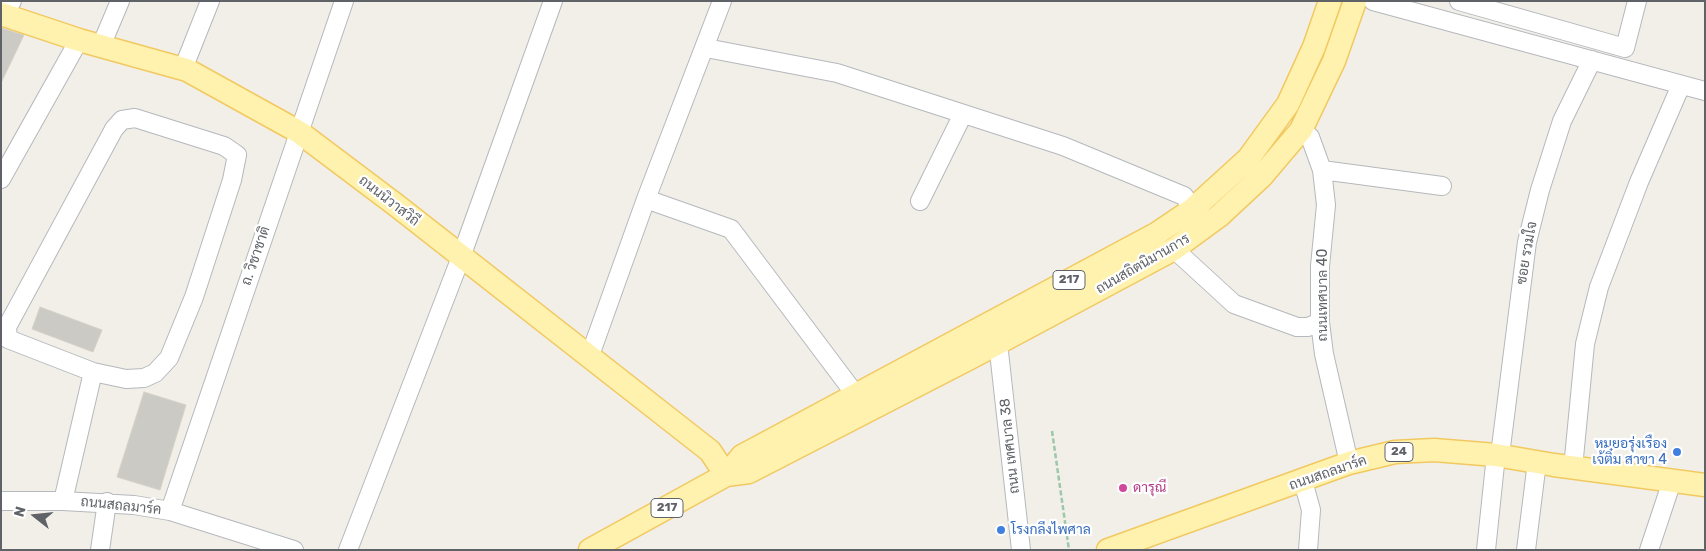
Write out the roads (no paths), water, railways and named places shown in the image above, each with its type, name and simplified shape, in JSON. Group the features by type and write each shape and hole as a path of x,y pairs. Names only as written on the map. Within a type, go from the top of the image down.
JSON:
{"main road":[{"name":"ถนนสถิตนิมานการ","path":"590,550 726,475 742,456 854,394 1156,234 1193,209 1248,159 1288,104 1314,47 1330,1"},
{"name":"ถนนสถิตนิมานการ","path":"726,475 749,472 998,343 1174,249 1219,216 1262,176 1301,130 1334,61 1355,1"},
{"name":"ถนนนิวาสวิถี","path":"5,10 79,40 183,69 255,106 299,132 710,451 726,475"},
{"name":"ถนนสถลมาร์ค","path":"1108,550 1349,463 1395,452 1434,450 1498,455 1573,468 1705,485"}],"street":[{"path":"102,46 120,1"},
{"path":"183,69 210,1"},
{"name":"ถ. วิชาชาติ","path":"170,511 344,1"},
{"path":"348,550 460,257 553,1"},
{"path":"589,358 646,199 706,48 722,1"},
{"path":"1373,1 1705,91"},
{"path":"1458,1 1625,48 1637,1"},
{"path":"3,170 79,40"},
{"path":"706,48 838,73 1063,146 1184,196 1193,209"},
{"name":"ซอย รวมใจ","path":"1486,550 1527,242 1540,190 1562,121 1592,60"},
{"path":"1573,468 1585,344 1599,287 1639,182 1681,85"},
{"path":"920,201 963,114"},
{"path":"135,118 224,146 237,155 232,180 194,298 169,358 155,373 144,378 126,379 93,372 19,344 8,339 6,333 7,327 114,129 122,120 135,118"},
{"name":"ถนนเทศบาล 40","path":"1301,130 1310,137 1322,170 1326,205 1320,266 1320,322 1324,354 1349,463"},
{"path":"1322,170 1442,186"},
{"path":"646,199 731,228 854,394"},
{"path":"1174,249 1234,304 1297,327 1308,327 1320,322"},
{"name":"ถนน เทศบาล 38","path":"998,343 1021,550"},
{"path":"63,501 93,372"},
{"path":"1526,550 1536,462"},
{"path":"1303,481 1311,510 1308,550"},
{"path":"1649,550 1672,481"},
{"name":"ถนนสถลมาร์ค","path":"1,501 106,502 170,511 294,550"},
{"path":"100,550 106,502"}],"place":[{"name":"หมูยอรุ่งเรือง เจ้ติ๋ม สาขา 4","path":"1677,452"},
{"name":"ดารุณี","path":"1123,488"},
{"name":"โรงกลึงไพศาล","path":"1001,530"}]}
